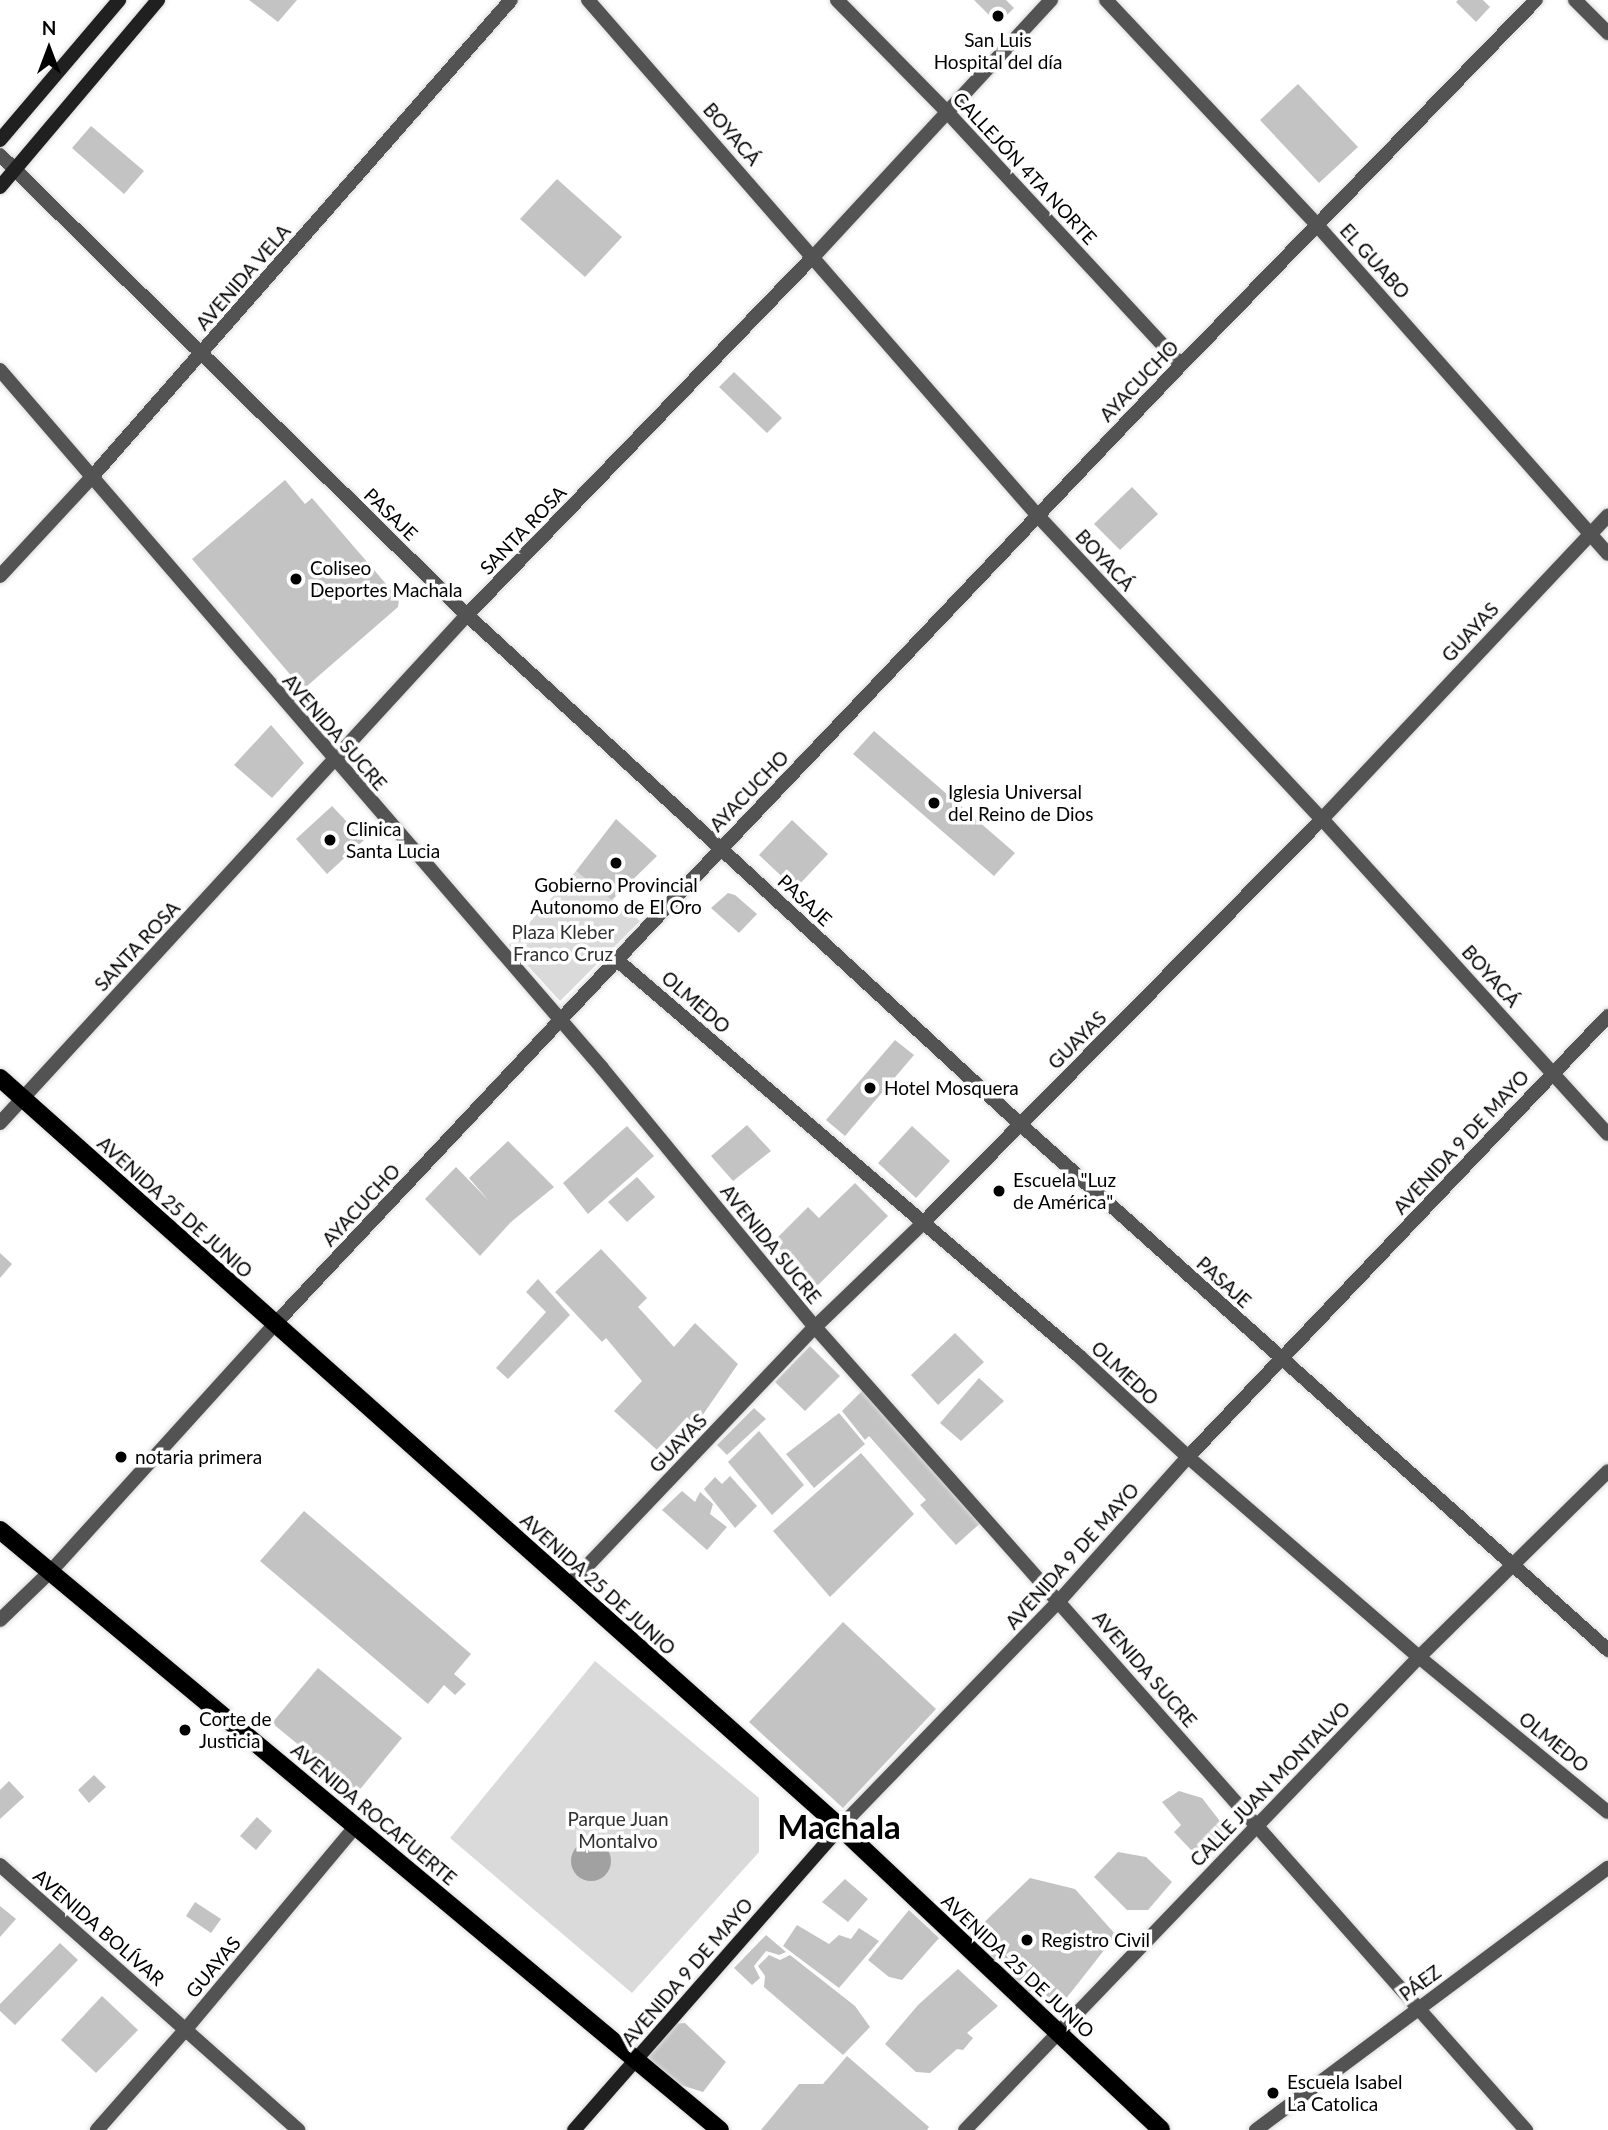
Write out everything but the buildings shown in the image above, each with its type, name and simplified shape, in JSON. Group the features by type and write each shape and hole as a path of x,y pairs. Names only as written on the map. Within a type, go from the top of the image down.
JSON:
{"main road":[{"path":"0,140 119,0"},
{"path":"0,187 159,0"},
{"name":"AVENIDA 25 DE JUNIO","path":"0,1078 840,1827 1161,2130"},
{"name":"AVENIDA ROCAFUERTE","path":"0,1530 720,2130"},
{"name":"AVENIDA 9 DE MAYO","path":"573,2130 840,1827"}],"street":[{"name":"AVENIDA VELA","path":"0,576 91,478 511,0"},
{"name":"BOYACÁ","path":"588,0 1038,516 1322,819 1608,1134"},
{"name":"CALLEJÓN 4TA NORTE","path":"837,0 948,113 1181,365"},
{"name":"SANTA ROSA","path":"0,1123 467,615 814,256 1051,0"},
{"name":"EL GUABO","path":"1106,0 1317,225 1608,554"},
{"name":"AYACUCHO","path":"0,1620 51,1571 274,1325 721,849 1181,365 1536,0"},
{"path":"1575,0 1608,33"},
{"name":"PASAJE","path":"0,155 467,615 1021,1125 1512,1567 1608,1650"},
{"name":"AVENIDA SUCRE","path":"0,370 559,1022 602,1068 815,1327 1060,1600 1526,2130"},
{"name":"GUAYAS","path":"568,1586 815,1327 1021,1125 1322,819 1608,515"},
{"name":"OLMEDO","path":"618,961 1079,1356 1188,1457 1419,1657 1608,1812"},
{"name":"AVENIDA 9 DE MAYO","path":"840,1827 1060,1600 1188,1457 1608,1016"},
{"name":"CALLE JUAN MONTALVO","path":"965,2130 1419,1657 1608,1471"},
{"name":"GUAYAS","path":"97,2130 186,2029 356,1826"},
{"name":"AVENIDA BOLÍVAR","path":"0,1865 298,2130"},
{"name":"PÁEZ","path":"1256,2130 1608,1868"}],"green space":[{"name":"Plaza Kleber Franco Cruz","path":"576,871 640,921 560,1001 509,945"},
{"name":"Parque Juan Montalvo","path":"595,1661 759,1798 759,1852 632,1993 450,1838"}],"shaded area":[{"path":"591,1841 599,1842 605,1847 610,1853 610,1869 605,1875 599,1880 591,1881 583,1880 577,1875 572,1869 571,1861 572,1853 577,1847 583,1842"}],"place":[{"name":"San Luis Hospital del día","path":"998,16"},
{"name":"Coliseo Deportes Machala","path":"296,579"},
{"name":"Iglesia Universal del Reino de Dios","path":"934,803"},
{"name":"Clinica Santa Lucia","path":"330,840"},
{"name":"Gobierno Provincial Autonomo de El Oro","path":"616,863"},
{"name":"Hotel Mosquera","path":"870,1088"},
{"name":"Escuela \"Luz de América\"","path":"999,1191"},
{"name":"notaria primera","path":"121,1457"},
{"name":"Corte de Justicia","path":"185,1730"},
{"name":"Registro Civil","path":"1027,1940"},
{"name":"Escuela Isabel La Catolica","path":"1273,2093"}],"district":[{"name":"Machala","path":"839,1827"}]}
